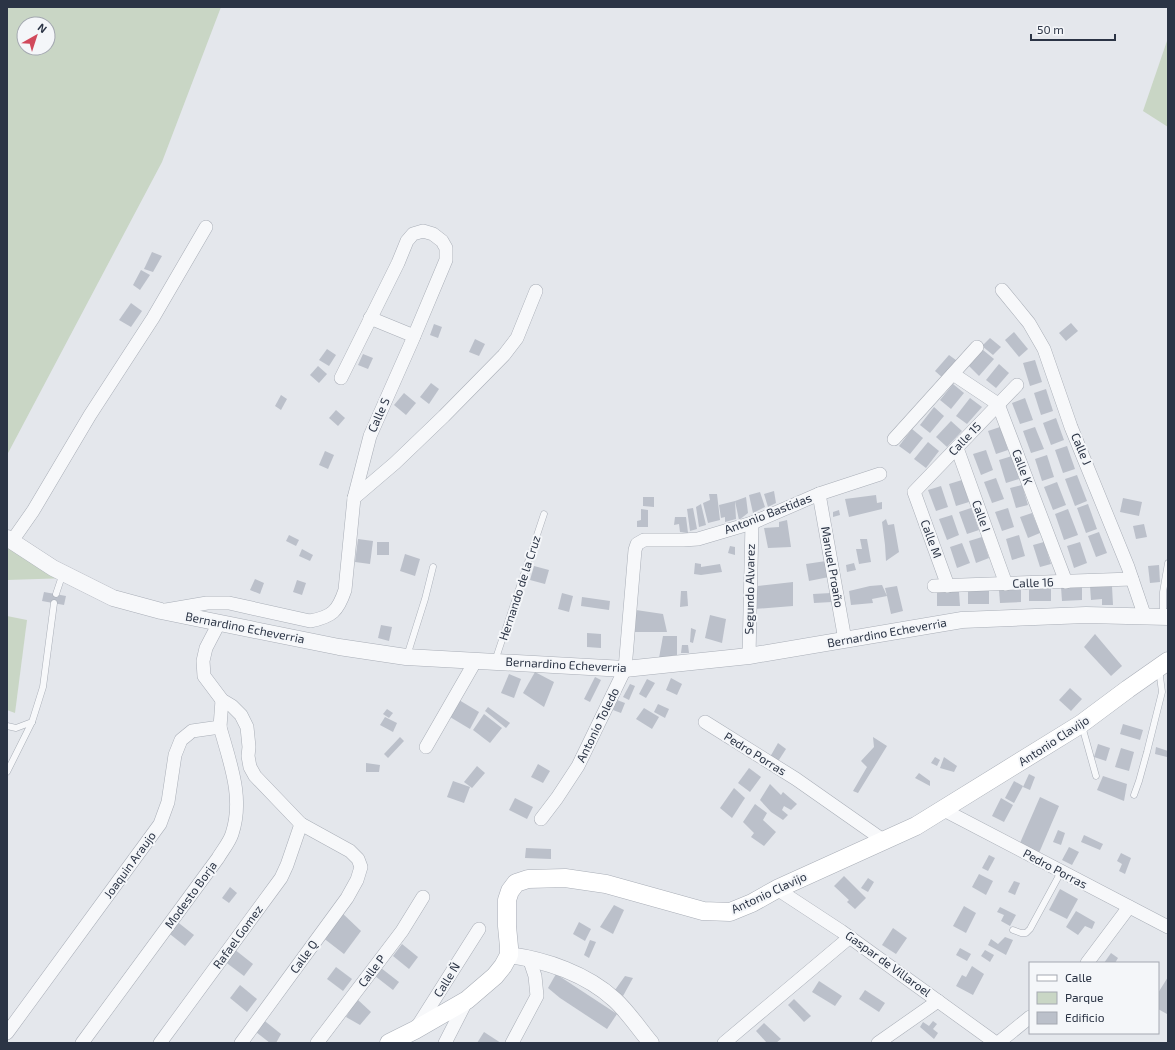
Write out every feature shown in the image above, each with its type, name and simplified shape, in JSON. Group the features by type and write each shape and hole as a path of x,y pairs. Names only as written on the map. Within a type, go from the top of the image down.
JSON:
{"main road":[{"name":"Antonio Clavijo","path":"509,955 507,900 510,891 516,883 528,879 565,878 606,884 702,911 730,912 916,826 1082,724 1164,664"},
{"path":"389,1043 467,1000 495,976 509,955"}],"street":[{"path":"9,539 33,511 86,422 153,318 206,227"},
{"name":"Calle S","path":"161,611 207,603 229,603 310,621 322,618 333,612 341,603 344,590 354,498 370,436 446,260 446,248 442,241 433,234 423,231 413,234 407,241 398,263 341,378"},
{"name":"Calle J","path":"1002,290 1029,323 1044,349 1071,426 1146,617"},
{"path":"354,498 395,463 504,355 517,338 536,291"},
{"path":"370,318 414,336"},
{"path":"894,439 977,347"},
{"path":"953,374 998,404"},
{"name":"Calle 15","path":"914,492 1017,385"},
{"name":"Calle K","path":"998,404 1066,582"},
{"name":"Calle I","path":"957,448 1006,584"},
{"name":"Antonio Bastidas","path":"635,550 637,544 644,540 698,539 752,523 819,494 880,474"},
{"name":"Calle M","path":"914,492 948,586"},
{"name":"Manuel Proaño","path":"819,494 845,640"},
{"name":"Segundo Alvarez","path":"749,656 752,523"},
{"name":"Bernardino Echeverria","path":"9,539 63,573 113,598 161,611 219,623 339,647 406,657 495,661 626,670 749,656 962,620 1086,615 1165,617"},
{"name":"Antonio Toledo","path":"541,819 578,766 626,670 635,550"},
{"name":"Calle 16","path":"934,586 1132,579"},
{"path":"219,623 206,648 203,661 204,676 222,700 232,706 241,715 247,727 249,747 248,756 250,767 255,776 301,824"},
{"path":"426,747 476,660"},
{"path":"220,727 222,700"},
{"name":"Pedro Porras","path":"705,722 796,779 884,840"},
{"name":"Joaquin Araujo","path":"7,1033 160,824 168,802 175,755 181,740 192,731 220,727"},
{"name":"Modesto Borja","path":"82,1043 218,858 232,836 237,812 236,785 220,727"},
{"name":"Pedro Porras","path":"942,809 1168,927"},
{"name":"Calle Q","path":"241,1043 347,898 357,880 361,867 358,859 350,851 301,824"},
{"name":"Rafael Gomez","path":"160,1043 281,878 301,824"},
{"name":"Gaspar de Villaroel","path":"777,889 850,937 997,1043"},
{"name":"Calle P","path":"317,1043 402,931 423,897"},
{"path":"1088,962 1129,907"},
{"name":"Calle Ñ","path":"415,1030 478,928"},
{"path":"724,1043 850,937"},
{"path":"509,955 529,958 560,968 596,985 616,1001 651,1043"},
{"path":"512,1043 537,996 535,976 529,958"},
{"path":"445,1043 467,1000"},
{"path":"878,1043 938,1001"},
{"path":"997,1043 1029,1018"}],"lane":[{"name":"Hernando de la Cruz","path":"495,661 544,514"},
{"path":"1165,617 1163,592 1168,563"},
{"path":"406,657 425,599 433,567"},
{"path":"56,594 63,573"},
{"path":"7,772 32,722 43,687 54,603"},
{"path":"1134,795 1147,752 1162,692 1164,664"},
{"path":"7,726 16,728 32,722"},
{"path":"1082,724 1096,776"},
{"path":"1013,930 1026,933 1030,929 1061,872"}],"green space":[{"path":"7,7 221,7 162,162 7,455"},
{"path":"1168,38 1168,127 1143,111"},
{"path":"7,536 69,578 7,580"},
{"path":"7,616 27,620 15,713 7,710"}],"building":[{"path":"152,252 162,256 153,272 144,269"},
{"path":"141,270 150,275 140,290 133,285"},
{"path":"131,303 142,311 131,327 119,320"},
{"path":"1071,323 1078,331 1066,341 1059,333"},
{"path":"434,324 442,327 438,338 430,335"},
{"path":"1014,332 1028,349 1019,357 1005,340"},
{"path":"990,338 1001,347 993,355 982,346"},
{"path":"475,339 485,344 479,356 469,352"},
{"path":"327,349 336,355 329,366 319,360"},
{"path":"983,350 994,359 979,376 969,366"},
{"path":"363,354 373,358 368,369 358,365"},
{"path":"949,355 960,363 945,380 935,371"},
{"path":"1035,360 1042,382 1030,386 1023,363"},
{"path":"999,364 1009,373 996,388 986,380"},
{"path":"318,366 327,374 319,383 310,375"},
{"path":"431,383 439,389 429,404 420,397"},
{"path":"953,384 964,393 951,409 940,400"},
{"path":"1046,389 1053,411 1041,415 1034,393"},
{"path":"404,393 416,403 406,415 394,405"},
{"path":"281,395 287,399 281,410 275,406"},
{"path":"970,398 982,407 967,424 956,416"},
{"path":"1025,398 1033,420 1020,424 1012,403"},
{"path":"934,407 944,416 930,433 920,425"},
{"path":"336,410 345,418 338,426 329,418"},
{"path":"1056,418 1064,440 1051,445 1043,423"},
{"path":"951,421 962,431 947,447 936,437"},
{"path":"1000,427 1008,450 996,454 988,431"},
{"path":"1035,427 1044,449 1031,453 1023,431"},
{"path":"912,429 923,438 910,454 899,446"},
{"path":"928,442 939,451 926,468 914,459"},
{"path":"1067,446 1075,469 1063,473 1055,450"},
{"path":"986,450 993,470 981,475 973,454"},
{"path":"325,451 334,455 328,469 319,465"},
{"path":"1047,455 1054,477 1042,481 1035,459"},
{"path":"1012,456 1019,479 1006,483 999,460"},
{"path":"1077,475 1087,501 1075,506 1065,479"},
{"path":"996,478 1004,499 992,503 984,482"},
{"path":"962,480 969,502 956,506 949,484"},
{"path":"1057,482 1066,505 1053,510 1044,487"},
{"path":"1022,485 1028,505 1016,508 1010,488"},
{"path":"941,486 948,507 936,511 928,490"},
{"path":"774,491 776,503 768,507 764,494"},
{"path":"760,492 765,507 753,513 749,495"},
{"path":"709,494 717,494 720,520 708,523 703,503 710,500"},
{"path":"876,495 877,503 882,502 882,509 849,517 845,499"},
{"path":"643,497 654,497 654,507 643,506"},
{"path":"746,497 748,513 739,520 735,501"},
{"path":"1123,498 1142,502 1139,516 1120,512"},
{"path":"735,501 736,519 725,522 725,517 721,518 719,505"},
{"path":"701,504 706,525 699,527 696,507"},
{"path":"1088,504 1097,529 1086,533 1077,508"},
{"path":"693,508 697,529 690,531 687,509"},
{"path":"971,508 979,530 967,534 959,512"},
{"path":"1008,508 1014,527 1002,531 995,512"},
{"path":"641,509 648,510 648,527 637,527 637,521 641,520"},
{"path":"1068,509 1078,535 1064,540 1055,514"},
{"path":"839,510 840,515 833,517 833,512"},
{"path":"1032,513 1040,533 1028,538 1020,517"},
{"path":"952,515 959,535 947,540 939,519"},
{"path":"675,517 686,517 688,533 680,532 679,524 674,525"},
{"path":"886,519 888,525 894,524 899,552 886,561 882,522"},
{"path":"787,520 791,547 768,548 764,528 779,527 779,522"},
{"path":"1144,524 1147,537 1136,539 1133,526"},
{"path":"1099,532 1107,553 1096,557 1088,536"},
{"path":"289,535 299,540 296,546 286,541"},
{"path":"1019,535 1025,556 1012,560 1006,539"},
{"path":"982,537 989,558 976,563 969,541"},
{"path":"358,539 373,541 370,564 355,562"},
{"path":"860,539 867,539 871,562 859,564 856,549 862,549"},
{"path":"377,542 389,542 389,555 377,555"},
{"path":"1044,542 1051,564 1040,567 1033,545"},
{"path":"1080,542 1087,563 1074,568 1067,546"},
{"path":"962,543 970,563 957,568 950,547"},
{"path":"730,546 735,547 735,555 728,553"},
{"path":"302,549 313,555 310,561 299,556"},
{"path":"405,554 420,559 415,576 400,571"},
{"path":"826,561 829,577 809,581 806,564"},
{"path":"695,563 701,564 701,567 720,564 722,572 701,575 694,574"},
{"path":"854,563 856,570 847,572 846,565"},
{"path":"1159,565 1160,582 1150,583 1148,566"},
{"path":"534,566 549,570 545,584 530,580"},
{"path":"255,579 264,583 260,594 250,590"},
{"path":"297,580 306,583 302,595 293,592"},
{"path":"793,582 793,606 754,609 758,586"},
{"path":"882,585 887,596 872,599 873,603 851,605 849,591"},
{"path":"897,586 903,611 891,614 885,588"},
{"path":"1082,586 1082,600 1062,601 1061,587"},
{"path":"1090,586 1112,586 1113,605 1102,605 1102,599 1091,600"},
{"path":"1029,588 1051,588 1051,601 1029,601"},
{"path":"1021,589 1021,602 1000,603 999,590"},
{"path":"968,590 989,590 989,604 968,604"},
{"path":"681,591 687,591 688,606 680,607"},
{"path":"937,591 959,592 960,606 937,606"},
{"path":"44,592 66,596 64,605 42,601"},
{"path":"562,593 573,596 569,612 558,609"},
{"path":"831,593 832,602 814,603 813,594"},
{"path":"582,597 610,601 609,610 581,606"},
{"path":"636,610 663,614 667,632 635,632"},
{"path":"710,615 726,619 722,643 705,638"},
{"path":"381,625 392,627 389,641 378,638"},
{"path":"691,628 696,630 693,643 690,642"},
{"path":"587,633 601,634 601,648 587,647"},
{"path":"1095,634 1122,666 1111,676 1084,647"},
{"path":"663,636 677,636 677,655 659,658"},
{"path":"682,645 688,645 689,653 681,653"},
{"path":"535,672 554,682 544,707 523,693"},
{"path":"509,674 521,679 514,698 501,693"},
{"path":"595,677 601,680 590,702 584,699"},
{"path":"671,678 682,684 677,695 666,690"},
{"path":"647,679 655,683 646,698 639,694"},
{"path":"630,684 635,686 629,700 623,697"},
{"path":"1070,688 1082,699 1071,711 1059,700"},
{"path":"459,700 479,712 470,729 450,717"},
{"path":"617,700 625,703 621,713 613,710"},
{"path":"658,704 669,709 665,718 654,712"},
{"path":"488,707 510,723 506,728 485,711"},
{"path":"644,708 659,717 652,729 636,719"},
{"path":"387,709 393,713 389,718 383,714"},
{"path":"484,714 502,728 490,743 473,730"},
{"path":"385,717 397,723 393,732 380,725"},
{"path":"1123,724 1143,730 1140,740 1120,734"},
{"path":"400,737 404,741 388,758 384,754"},
{"path":"873,737 887,746 858,793 853,791 867,767 861,761 874,747"},
{"path":"778,743 786,749 777,763 770,757"},
{"path":"1098,744 1110,748 1106,761 1094,757"},
{"path":"1156,747 1168,751 1167,757 1155,754"},
{"path":"1121,748 1134,752 1129,771 1115,767"},
{"path":"935,757 940,760 937,766 931,763"},
{"path":"944,757 957,766 954,772 940,768"},
{"path":"366,763 380,765 379,772 366,772"},
{"path":"538,764 550,771 543,783 531,777"},
{"path":"477,766 485,773 472,788 464,782"},
{"path":"749,768 761,777 750,792 738,783"},
{"path":"919,773 930,781 930,786 915,778"},
{"path":"1029,774 1035,777 1030,790 1023,787"},
{"path":"1103,776 1127,784 1124,801 1097,790"},
{"path":"453,781 470,787 464,803 447,797"},
{"path":"1014,781 1023,786 1014,803 1005,798"},
{"path":"770,784 781,795 783,792 797,804 791,810 784,806 782,810 788,815 783,820 771,812 760,800"},
{"path":"734,788 745,798 732,818 720,808"},
{"path":"1040,797 1059,806 1039,853 1020,843"},
{"path":"515,798 533,807 527,819 509,810"},
{"path":"1001,798 1013,805 1004,822 992,816"},
{"path":"755,804 767,813 763,820 776,832 764,846 751,837 754,833 743,822"},
{"path":"1058,830 1065,833 1061,845 1053,842"},
{"path":"1084,835 1103,844 1100,850 1081,842"},
{"path":"1069,847 1079,852 1072,865 1062,860"},
{"path":"526,848 551,849 551,859 525,858"},
{"path":"1121,853 1131,858 1125,874 1119,871 1122,864 1117,861"},
{"path":"989,855 995,858 988,871 982,868"},
{"path":"979,874 993,881 986,895 972,887"},
{"path":"844,876 866,898 855,909 847,902 849,900 834,886"},
{"path":"868,878 874,882 868,892 861,888"},
{"path":"1014,881 1020,883 1015,895 1008,892"},
{"path":"230,887 237,893 229,903 222,898"},
{"path":"1060,889 1078,899 1067,919 1049,910"},
{"path":"614,905 624,910 613,934 600,927"},
{"path":"964,906 976,913 966,933 953,926"},
{"path":"1000,907 1016,915 1010,926 1001,921 1004,915 997,912"},
{"path":"340,911 361,931 344,954 322,937"},
{"path":"1076,911 1095,922 1092,929 1085,926 1078,935 1066,927"},
{"path":"175,920 194,935 185,946 166,931"},
{"path":"579,922 591,929 585,941 573,934"},
{"path":"893,928 907,938 896,954 882,945"},
{"path":"1005,937 1013,940 1006,955 988,945 991,939 998,944"},
{"path":"590,940 596,942 589,958 584,955"},
{"path":"402,944 418,957 409,969 393,956"},
{"path":"960,948 971,954 967,961 956,955"},
{"path":"234,949 253,964 244,976 224,961"},
{"path":"985,950 994,955 990,962 981,956"},
{"path":"1111,953 1118,958 1116,962 1105,962"},
{"path":"972,966 984,974 973,995 956,986 962,975 966,977"},
{"path":"336,967 352,979 343,991 327,979"},
{"path":"381,968 399,982 393,990 375,976"},
{"path":"556,974 617,1014 607,1029 560,998 548,988"},
{"path":"625,976 633,978 623,996 615,990"},
{"path":"1168,977 1167,1014 1159,1010 1159,991"},
{"path":"819,981 842,996 835,1006 812,992"},
{"path":"240,985 257,999 247,1012 230,998"},
{"path":"865,990 885,1003 879,1012 859,999"},
{"path":"357,999 371,1012 360,1025 346,1017"},
{"path":"794,999 811,1016 804,1022 788,1005"},
{"path":"261,1018 281,1034 276,1043 270,1043 252,1029"},
{"path":"933,1021 937,1024 933,1029 938,1033 934,1039 920,1027 923,1022 929,1026"},
{"path":"764,1023 781,1039 776,1043 767,1043 756,1031"},
{"path":"484,1032 501,1043 477,1043"}]}
